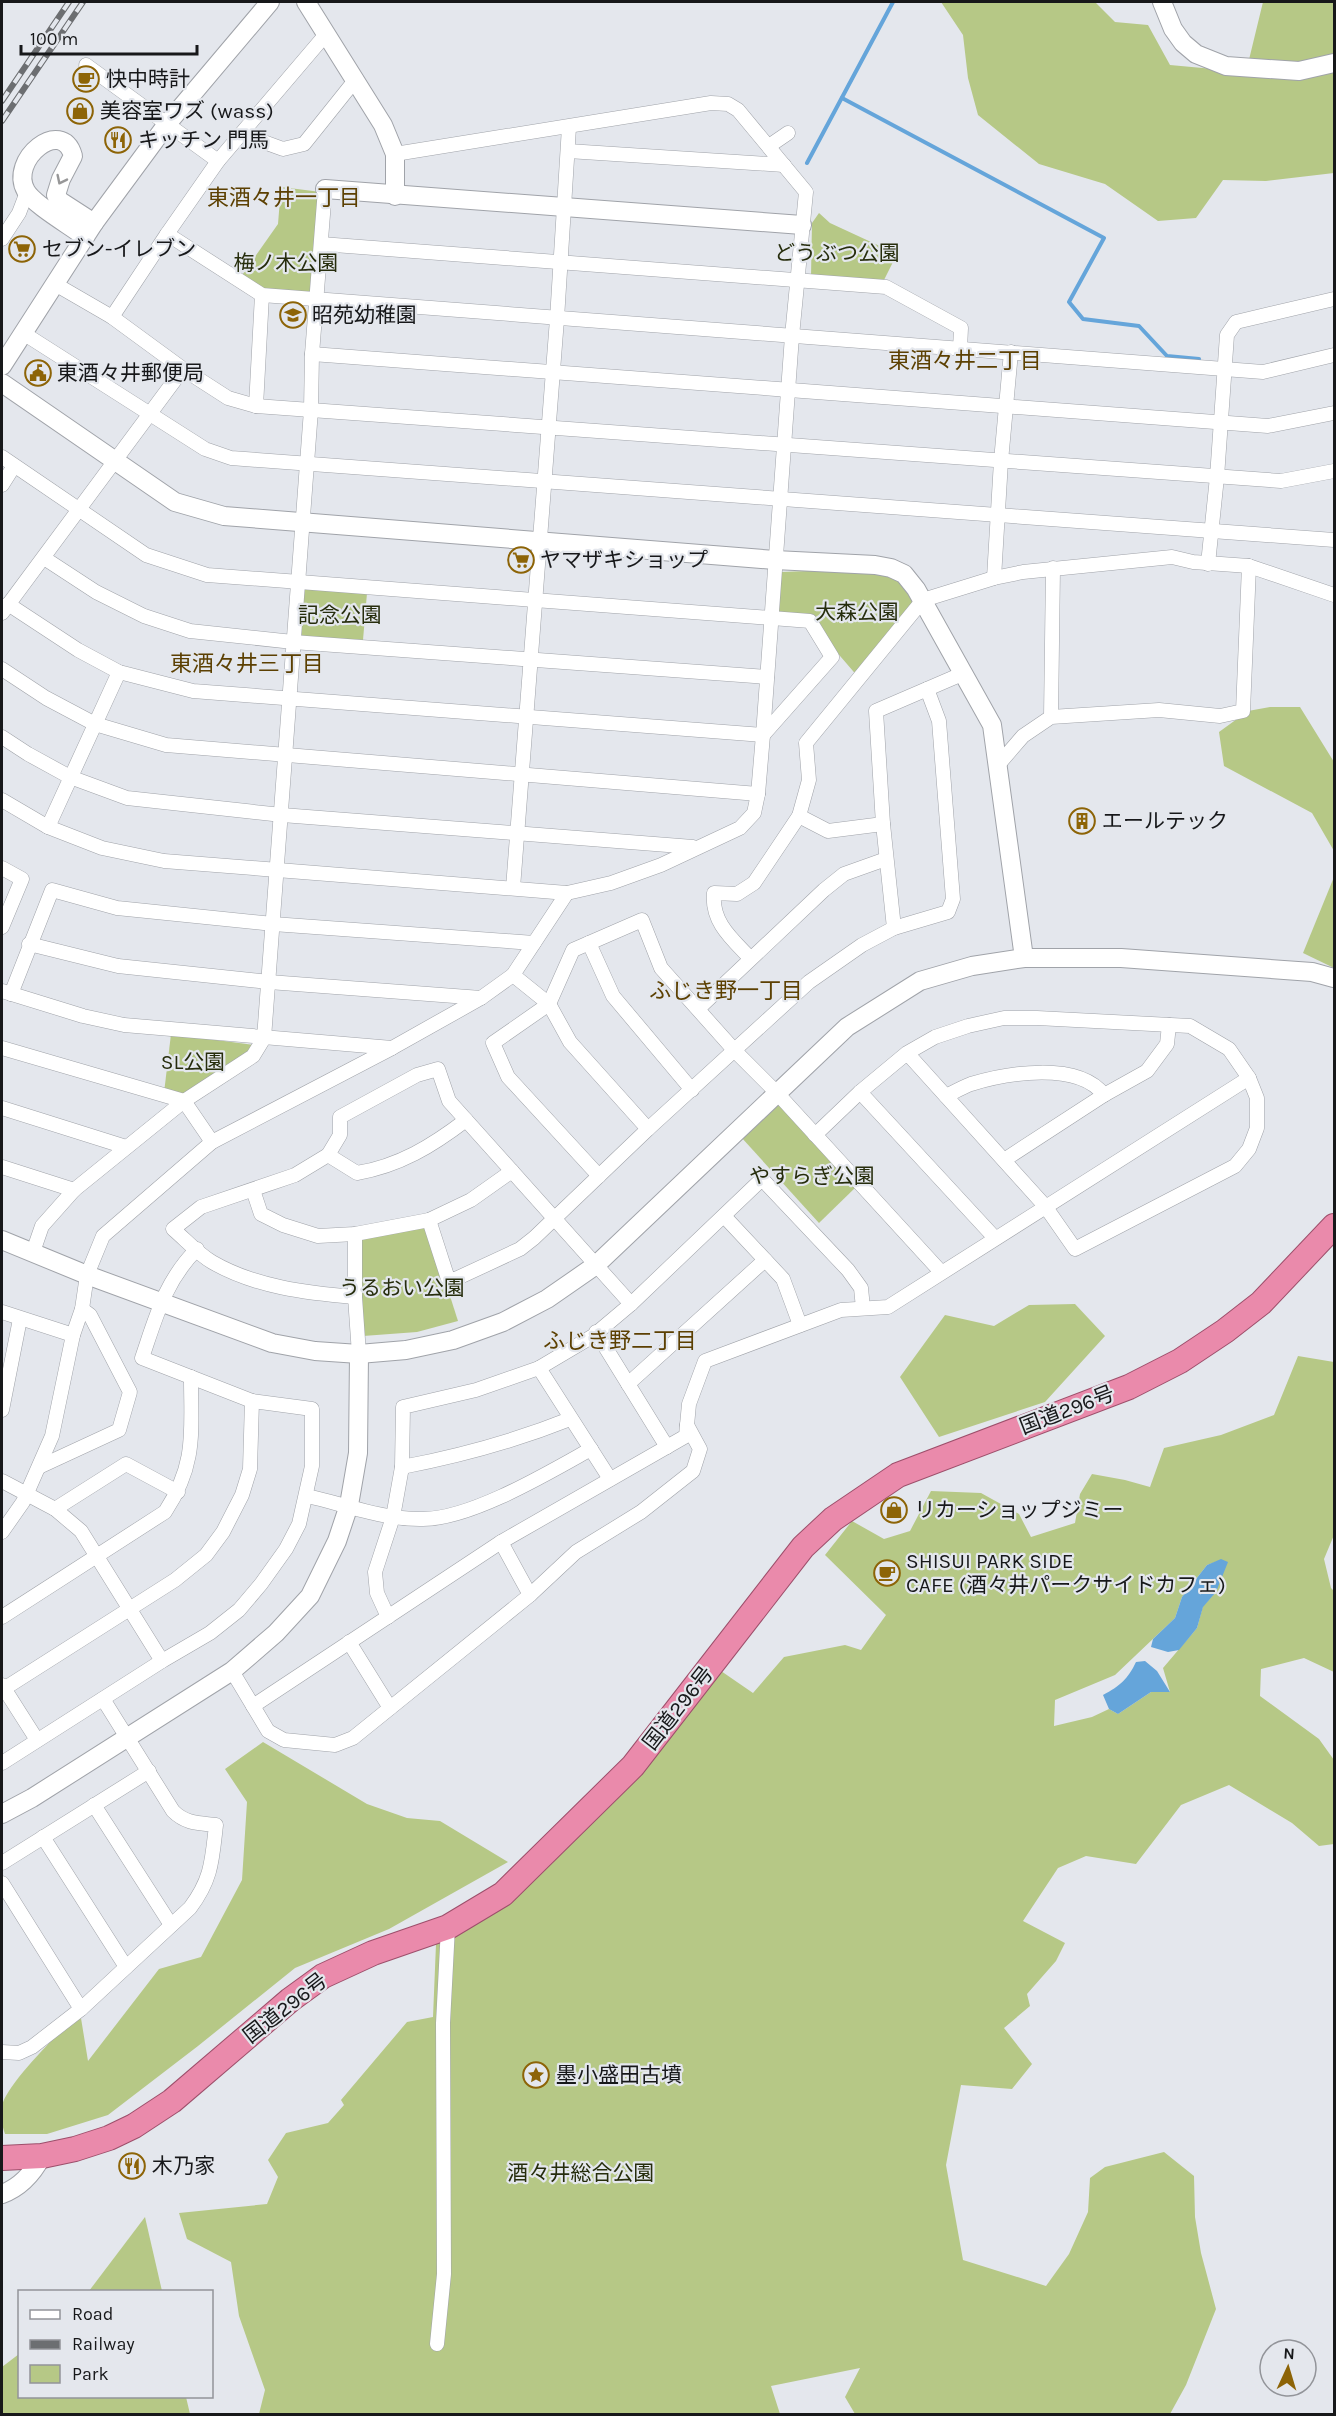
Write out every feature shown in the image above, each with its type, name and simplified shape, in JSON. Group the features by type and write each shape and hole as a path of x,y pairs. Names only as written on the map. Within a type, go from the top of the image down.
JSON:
{"highway":[{"name":"国道296号","path":"2,2158 42,2156 75,2149 109,2138 134,2126 172,2101 290,2000 323,1976 373,1953 448,1927 503,1894 633,1766 803,1547 833,1519 898,1475 1129,1387 1180,1361 1225,1331 1261,1303 1335,1226"}],"street":[{"path":"2,366 90,230 167,124 270,2"},
{"path":"306,2 383,125 394,154 395,196"},
{"path":"1162,2 1173,29 1183,43 1196,54 1227,66 1299,71 1335,63"},
{"path":"112,317 218,161 327,33"},
{"path":"86,65 218,161"},
{"path":"242,134 284,149 304,144 356,79"},
{"path":"2,800 48,827 102,848 164,861 567,893 610,883 661,865 740,828 754,813 763,735 792,336 806,192 738,110 728,104 711,103 394,154"},
{"path":"513,888 556,319 568,127"},
{"path":"769,146 788,133"},
{"path":"47,141 63,142 71,149 73,156 61,179 56,195 90,230 41,205 27,192 23,181 24,166 31,153 47,141"},
{"path":"568,151 784,165"},
{"path":"33,1252 42,1226 74,1190 184,1101 253,1056 264,1038 282,815 288,699 311,410 312,354 325,189 802,225"},
{"path":"2,239 19,213 27,192"},
{"path":"167,234 262,295 1263,372 1335,355"},
{"path":"321,244 559,264 886,287 961,328 960,349"},
{"path":"55,284 112,317 183,369 228,398 256,406 1281,481 1335,471"},
{"path":"256,406 262,295"},
{"path":"1208,564 1227,335 1236,322 1335,299"},
{"path":"23,333 206,449 231,458 1335,540"},
{"path":"994,578 997,514 1011,352"},
{"path":"312,354 1268,426 1335,413"},
{"path":"183,369 5,608 119,672 193,691 763,735"},
{"path":"2,383 175,502 224,516 891,568 904,574 923,600 992,725 1024,958"},
{"path":"2,457 146,555 207,575 810,621 832,657 763,735"},
{"path":"2,485 14,466"},
{"path":"44,558 96,592 144,616 190,631 293,642 767,677"},
{"path":"750,958 726,932 716,917 713,905 714,893 736,894 754,883 800,816 809,780 807,743 923,600 994,578 1053,568 1172,558 1208,564 1249,566 1335,595"},
{"path":"998,765 1023,736 1051,717 1159,710 1220,716 1243,711 1249,566"},
{"path":"1051,717 1053,568"},
{"path":"2,669 46,698 95,723 166,745 758,794"},
{"path":"48,827 119,672"},
{"path":"894,928 883,824 876,711 962,674"},
{"path":"429,1220 449,1282 520,1249 809,982 862,945 894,928 948,912 953,899 939,721 927,689"},
{"path":"2,737 70,777 127,798 282,815 695,848"},
{"path":"800,816 828,831 883,824"},
{"path":"699,1008 750,958 844,874 886,858"},
{"path":"2,868 22,879 2,927"},
{"path":"392,1048 124,1025 83,1016 6,992 52,890 117,908 273,924 534,943"},
{"path":"2,1532 27,1495 52,1436 73,1335 82,1309 87,1275 103,1236 212,1142 392,1048 481,998 513,975 567,893"},
{"path":"599,1176 508,1077 493,1042 549,1004 573,950 642,920 661,968 735,1051 777,1093 941,1272"},
{"path":"589,943 613,996 692,1090"},
{"path":"29,944 118,966 269,982 481,998"},
{"path":"2,1240 160,1303 272,1343 315,1351 359,1354 406,1350 453,1340 479,1331 547,1299 596,1265 846,1027 920,981 972,966 1024,958 1133,959 1311,972 1335,978"},
{"path":"513,975 549,1004 570,1042 648,1129"},
{"path":"815,1135 860,1092 907,1053 935,1037 968,1026 1004,1018 1190,1026 1229,1049 1249,1077 1257,1098 1257,1128 1249,1149 1235,1166 1075,1249 1045,1206 907,1053"},
{"path":"1004,1160 1104,1095 1147,1071 1167,1044 1169,1025"},
{"path":"2,1048 184,1101 212,1142"},
{"path":"355,1297 301,1293 250,1278 212,1262 174,1229 201,1207 295,1175 328,1155 340,1135 340,1117 417,1075 438,1069 449,1101 631,1304"},
{"path":"946,1096 969,1084 1005,1076 1034,1073 1066,1074 1083,1078 1097,1085 1104,1095"},
{"path":"253,1706 501,1542 686,1436 689,1404 705,1361 841,1310 888,1307 994,1237 1249,1077"},
{"path":"860,1092 994,1237"},
{"path":"2,1108 126,1147"},
{"path":"328,1155 357,1173 384,1168 437,1142 466,1120"},
{"path":"2,1167 74,1190"},
{"path":"253,1190 261,1214 283,1225 318,1236 355,1234 429,1220 471,1200 512,1171"},
{"path":"387,1617 377,1593 375,1572 393,1517 402,1467 402,1407 476,1390 539,1368 596,1332 631,1304 762,1179 848,1270 861,1288 863,1308"},
{"path":"724,1216 783,1279 800,1325"},
{"path":"2,1814 32,1798 232,1671 276,1633 310,1596 337,1541 349,1505 358,1453 359,1354 355,1297 355,1234"},
{"path":"2,1763 210,1633 239,1610 261,1584 299,1524 312,1466 312,1409 252,1401 142,1358 160,1303 180,1265 196,1249"},
{"path":"628,1384 765,1260"},
{"path":"39,1467 119,1430 129,1392 90,1315 82,1309"},
{"path":"2,1312 73,1335"},
{"path":"2,1410 20,1319"},
{"path":"596,1332 667,1447"},
{"path":"539,1368 610,1479"},
{"path":"2,1617 165,1512 178,1492 191,1447 191,1377"},
{"path":"37,1740 2,1688 175,1580 206,1555 223,1532 242,1495 250,1469 252,1401"},
{"path":"402,1467 525,1437 570,1419"},
{"path":"232,1671 268,1731 284,1740 335,1745 353,1738 530,1595 576,1552 641,1512 693,1471 700,1449 687,1425"},
{"path":"307,1496 393,1517 424,1520 469,1510 545,1475 591,1449"},
{"path":"55,1509 126,1464 178,1492"},
{"path":"2,1481 55,1509 81,1531 162,1661"},
{"path":"501,1542 530,1595"},
{"path":"349,1642 390,1708"},
{"path":"2,2052 20,2053 32,2047 81,2009 190,1908 201,1893 210,1874 216,1825 189,1822 173,1810 103,1699"},
{"path":"2,1863 149,1771"},
{"path":"94,1805 171,1925"},
{"path":"43,1837 126,1967"},
{"path":"2,1882 81,2009"},
{"path":"436,2344 444,2274 443,2023 448,1927"},
{"path":"2,2194 20,2184 34,2170 42,2156"}],"green space":[{"path":"941,2 1095,2 1115,22 1148,25 1170,65 1246,72 1263,2 1334,2 1334,173 1266,181 1223,180 1196,218 1158,221 1105,184 1039,164 978,115 968,78 963,35"},
{"name":"梅ノ木公園","path":"281,187 321,192 313,295 263,291 240,278 278,224"},
{"name":"どうぶつ公園","path":"819,213 830,223 897,254 883,282 811,277 812,223"},
{"name":"大森公園","path":"887,568 923,600 859,678 810,621 778,612 781,572"},
{"name":"記念公園","path":"303,588 367,593 363,640 299,636"},
{"path":"1270,707 1300,707 1334,762 1334,851 1312,813 1224,766 1219,732 1248,711"},
{"path":"1334,877 1334,968 1303,953"},
{"name":"SL公園","path":"171,1034 254,1045 251,1054 183,1099 164,1093"},
{"name":"やすらぎ公園","path":"777,1099 857,1186 819,1223 741,1137"},
{"name":"うるおい公園","path":"427,1224 458,1321 417,1332 363,1336 358,1236"},
{"path":"1075,1304 1105,1336 1045,1402 939,1437 900,1377 945,1315 994,1326 1029,1305"},
{"name":"酒々井総合公園","path":"1298,1356 1334,1362 1334,1535 1324,1559 1331,1588 1334,1591 1334,1672 1304,1658 1261,1669 1260,1696 1319,1739 1334,1760 1334,1844 1319,1846 1292,1823 1229,1785 1181,1805 1136,1864 1086,1856 1058,1868 1023,1921 1065,1943 1056,1961 1027,1994 1030,2006 1004,2028 1032,2064 1012,2089 961,2085 946,2165 963,2260 1046,2286 1069,2254 1088,2212 1090,2178 1105,2167 1164,2152 1194,2176 1195,2217 1201,2253 1216,2309 1186,2385 1170,2414 855,2414 845,2397 860,2368 771,2386 780,2414 259,2414 265,2390 239,2316 231,2262 187,2239 179,2213 267,2204 278,2177 268,2160 286,2133 328,2123 344,2105 341,2100 407,2022 433,2017 436,1944 488,1910 721,1671 753,1693 784,1657 845,1645 861,1650 886,1615 825,1555 852,1521 884,1539 910,1531 931,1491 981,1493 1019,1514 1031,1537 1075,1523 1080,1494 1092,1474 1150,1487 1164,1448 1221,1435 1274,1415","holes":["1221,1560 1216,1592 1203,1606 1197,1628 1163,1668 1170,1692 1151,1692 1118,1714 1109,1709 1092,1717 1054,1726 1055,1700 1115,1675 1175,1618 1182,1597 1207,1565"]},
{"path":"263,1742 367,1804 407,1818 440,1821 508,1862 389,1929 295,1968 108,2115 47,2134 5,2134 1,2113 6,2096 24,2071 80,2012 88,2061 159,1969 201,1957 242,1880 247,1802 225,1769"},
{"path":"145,2217 162,2290 90,2290"},
{"path":"18,2355 18,2398 186,2398 190,2414 2,2414 2,2367"}],"water":[{"path":"1221,1559 1228,1562 1216,1592 1203,1607 1197,1628 1179,1650 1168,1652 1151,1647 1153,1639 1175,1618 1182,1597 1207,1565"},
{"path":"1145,1661 1157,1671 1170,1692 1151,1692 1118,1714 1109,1709 1103,1695 1123,1682 1136,1662"}],"waterway":[{"path":"807,163 893,2"},
{"path":"842,98 1104,238 1069,302 1083,319 1139,326 1167,356 1199,359"}],"railway":[{"path":"2,101 69,2"},
{"path":"2,121 83,2"}],"place":[{"name":"快中時計","path":"86,79"},
{"name":"美容室ワズ (wass)","path":"80,111"},
{"name":"キッチン 門馬","path":"118,140"},
{"name":"セブン-イレブン","path":"22,249"},
{"name":"昭苑幼稚園","path":"293,315"},
{"name":"東酒々井郵便局","path":"38,373"},
{"name":"ヤマザキショップ","path":"521,560"},
{"name":"エールテック","path":"1082,821"},
{"name":"リカーショップジミー","path":"894,1510"},
{"name":"SHISUI PARK SIDE CAFE (酒々井パークサイドカフェ)","path":"887,1573"},
{"name":"墨小盛田古墳","path":"536,2075"},
{"name":"木乃家","path":"132,2166"}],"district":[{"name":"東酒々井一丁目","path":"284,198"},
{"name":"東酒々井二丁目","path":"965,361"},
{"name":"東酒々井三丁目","path":"247,664"},
{"name":"ふじき野一丁目","path":"726,991"},
{"name":"ふじき野二丁目","path":"620,1341"}]}
